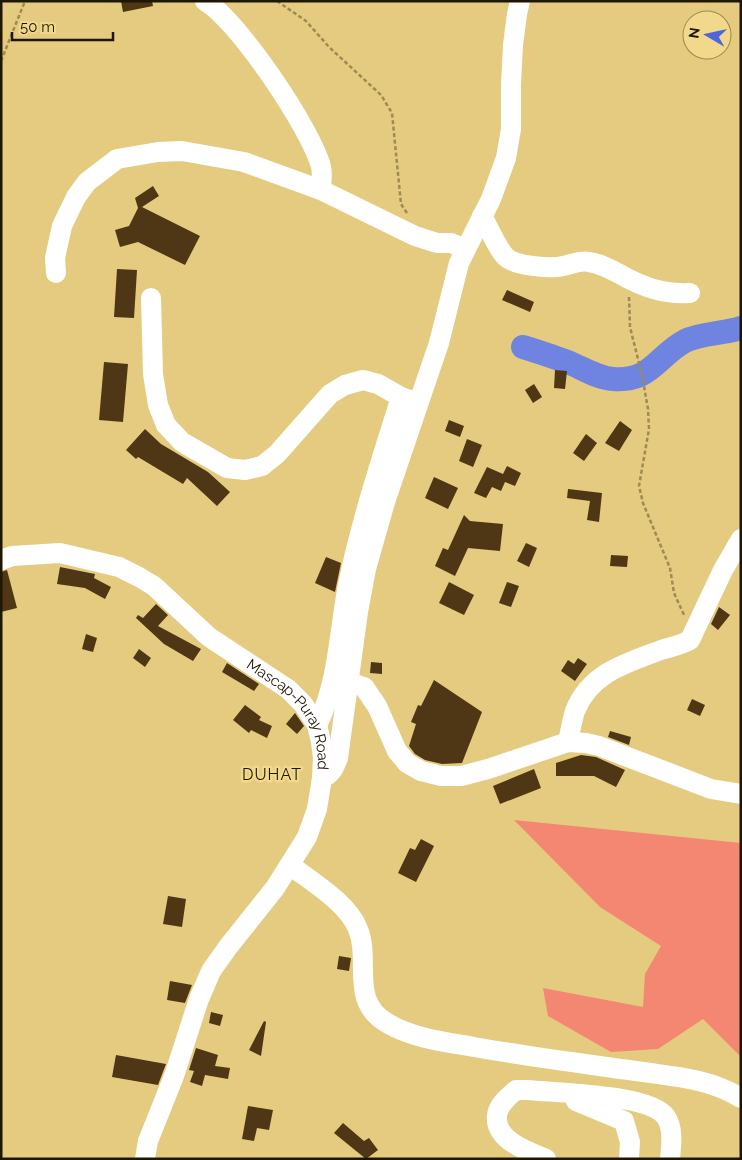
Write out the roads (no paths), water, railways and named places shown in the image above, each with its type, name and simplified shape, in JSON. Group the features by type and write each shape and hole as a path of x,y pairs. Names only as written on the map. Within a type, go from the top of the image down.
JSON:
{"street":[{"path":"205,1 227,21 260,61 284,95 310,139 322,168 321,190"},
{"path":"317,725 326,709 331,687 344,606 363,516 410,400 439,342 459,263 491,199 506,158 511,128 513,45 516,14 520,1"},
{"path":"56,274 55,258 62,226 76,197 87,182 117,159 158,152 182,151 244,162 321,190 415,236 437,243 451,243 465,249"},
{"path":"482,216 497,242 500,252 518,264 561,267 580,261 592,262 606,266 633,281 670,294 690,293"},
{"path":"151,298 153,374 158,405 166,425 182,442 227,468 245,470 262,466 277,454 330,394 344,385 363,380 378,384 410,400"},
{"path":"322,778 329,776 338,758 366,569 385,502 410,400"},
{"path":"568,742 575,712 584,694 595,682 610,670 690,640 732,567 741,539"},
{"name":"Mascap-Puray Road","path":"1,560 12,556 60,553 118,566 154,586 209,638 288,689 304,704 317,725 323,758 322,778 317,809 307,837 275,888 234,939 212,972 199,999 174,1076 148,1141 145,1159"},
{"path":"348,682 364,687 376,706 397,751 407,763 421,772 441,776 461,776 488,769 568,742 586,743 599,746 711,789 741,794"},
{"path":"290,865 345,908 358,929 362,946 362,974 365,995 374,1013 387,1023 411,1034 453,1044 529,1057 702,1080 741,1098"},
{"path":"546,1159 508,1150 498,1125 497,1114 505,1101 516,1090 629,1100 656,1109 666,1118 672,1136 670,1159"},
{"path":"528,1090 581,1102 624,1120 630,1142 629,1159"}],"waterway":[{"path":"523,347 602,377 626,379 653,367 675,347 691,338 741,328"}],"district":[{"name":"DUHAT","path":"272,774"}]}
